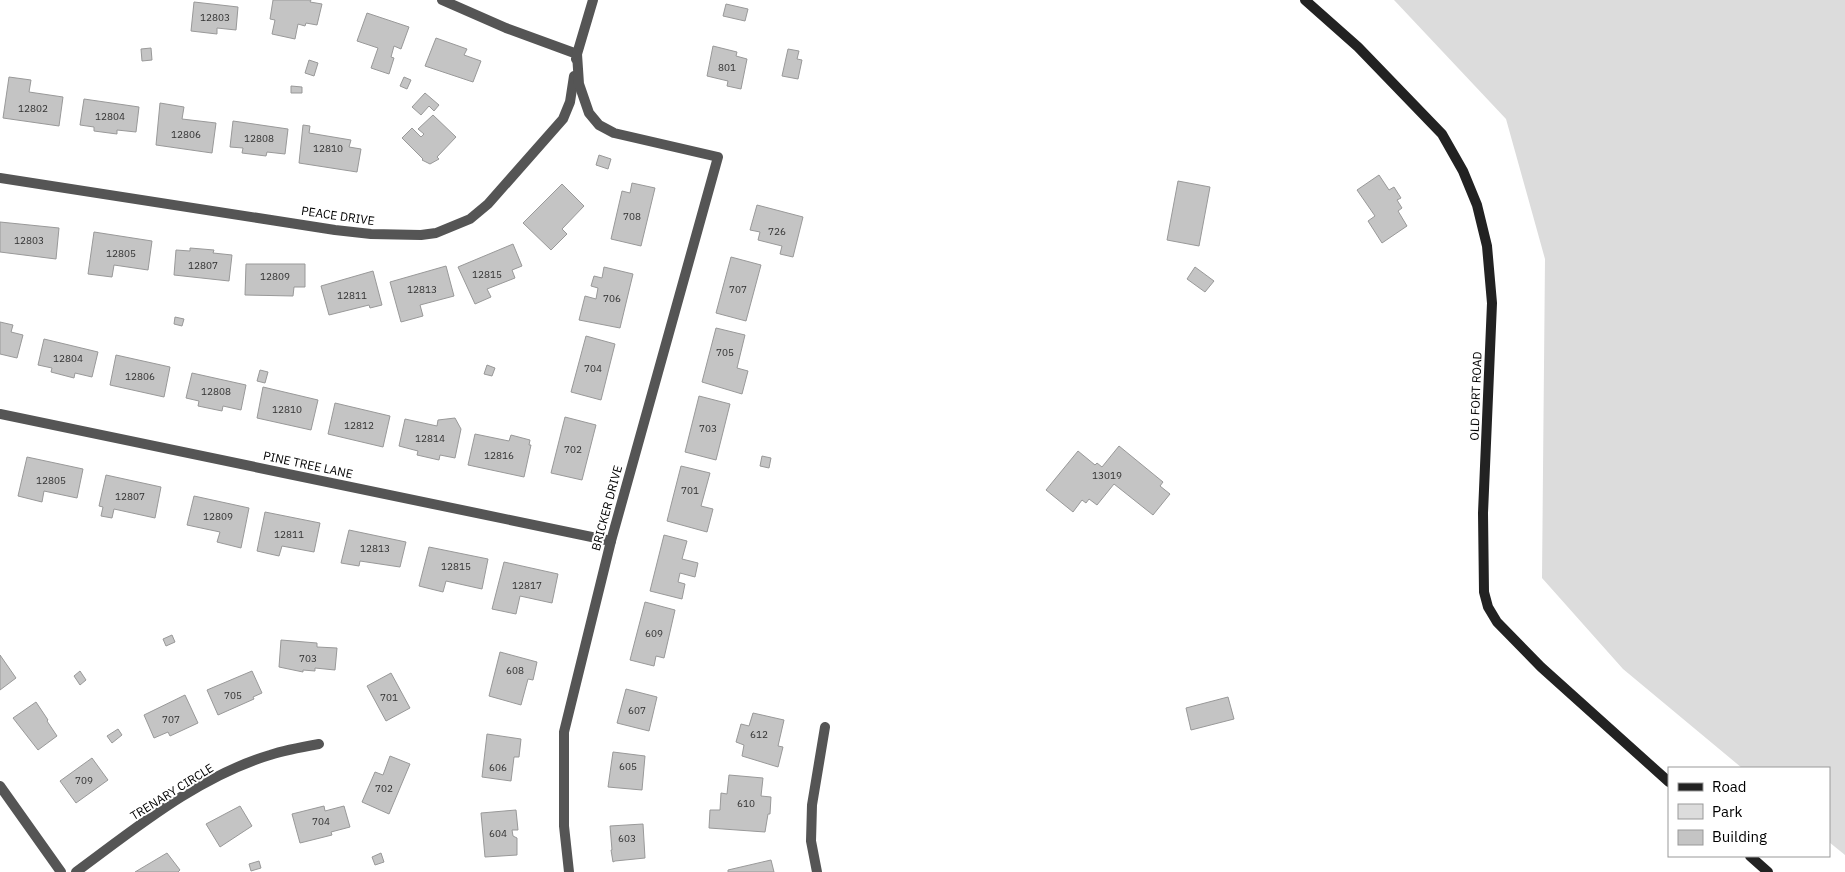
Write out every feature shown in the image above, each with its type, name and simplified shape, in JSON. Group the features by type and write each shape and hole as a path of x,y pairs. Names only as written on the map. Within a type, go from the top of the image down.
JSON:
{"main road":[{"name":"OLD FORT ROAD","path":"1305,0 1358,47 1442,134 1463,171 1477,205 1488,246 1492,303 1483,513 1484,592 1488,607 1497,622 1540,667 1668,781"},
{"path":"1751,857 1768,872"}],"street":[{"path":"442,0 506,28 577,54 593,0"},
{"name":"BRICKER DRIVE","path":"569,872 564,826 564,732 610,541 718,157 606,130 589,113 578,84 577,54"},
{"name":"PEACE DRIVE","path":"0,178 335,230 381,234 421,235 436,233 470,219 488,204 563,119 570,102 577,54"},
{"name":"PINE TREE LANE","path":"0,414 610,541"},
{"path":"817,872 811,841 812,805 825,727"},
{"name":"TRENARY CIRCLE","path":"76,872 196,788 230,771 270,755 318,744"},
{"path":"0,786 60,872"}],"green space":[{"path":"1394,0 1845,0 1845,855 1830,843 1830,767 1741,767 1623,669 1542,578 1545,259 1506,119"}],"building":[{"path":"273,0 311,0 310,2 322,4 317,25 306,23 305,26 298,24 295,39 272,34 275,20 270,19"},
{"path":"194,2 238,7 236,30 217,28 217,34 191,31"},
{"path":"726,4 748,9 745,21 723,16"},
{"path":"367,13 409,27 401,49 394,46 391,57 394,58 389,74 371,68 378,48 357,41"},
{"path":"436,38 467,49 464,55 481,61 473,82 425,66"},
{"path":"713,46 737,52 736,56 747,59 741,89 727,86 728,81 707,76"},
{"path":"151,48 152,60 142,61 141,49"},
{"path":"788,49 799,51 797,59 802,60 798,79 782,76"},
{"path":"309,60 318,63 314,76 305,73"},
{"path":"9,77 31,80 29,92 63,97 59,126 3,118"},
{"path":"404,77 411,80 407,89 400,86"},
{"path":"291,86 302,87 302,93 291,93"},
{"path":"425,93 439,105 434,111 429,106 421,115 412,107"},
{"path":"84,99 139,107 136,132 117,130 117,134 94,131 94,127 80,125"},
{"path":"160,103 184,107 182,119 216,123 212,153 156,145"},
{"path":"433,115 456,137 437,157 439,159 430,164 422,160 402,138 412,128 421,137 424,134 418,129"},
{"path":"233,121 288,129 285,154 267,152 266,156 242,153 243,148 230,147"},
{"path":"303,125 310,126 309,133 351,140 349,147 361,149 357,172 299,163"},
{"path":"599,155 611,159 608,169 596,165"},
{"path":"1379,175 1389,190 1394,187 1401,198 1397,200 1402,208 1398,211 1407,226 1382,243 1368,221 1375,216 1357,190"},
{"path":"1178,181 1210,187 1199,246 1167,240"},
{"path":"632,183 655,188 641,246 611,239 622,191 630,193"},
{"path":"562,184 584,206 562,229 567,234 551,250 523,223"},
{"path":"757,205 803,217 793,257 780,254 782,246 758,240 760,232 750,230"},
{"path":"0,222 59,228 56,259 0,252"},
{"path":"94,232 152,241 148,270 114,265 112,277 88,274"},
{"path":"513,244 522,266 512,270 515,278 487,289 491,297 475,304 458,267"},
{"path":"190,248 214,250 213,253 232,255 229,281 174,275 176,250 190,251"},
{"path":"731,257 761,265 746,321 716,313"},
{"path":"246,264 305,264 305,287 294,287 293,296 245,295"},
{"path":"446,266 454,296 420,305 423,316 401,322 390,282"},
{"path":"604,267 633,274 620,328 579,320 585,296 596,299 598,288 591,286 594,276 602,278"},
{"path":"1195,267 1214,281 1205,292 1187,279"},
{"path":"373,271 382,305 370,308 369,305 329,315 321,286"},
{"path":"175,317 184,319 182,326 174,324"},
{"path":"0,322 13,325 11,332 23,335 17,358 0,354"},
{"path":"716,328 745,335 737,368 748,371 742,394 702,382"},
{"path":"586,336 615,344 601,400 571,392"},
{"path":"44,339 98,352 92,377 75,373 74,378 51,372 52,368 38,365"},
{"path":"116,355 170,367 164,397 110,385"},
{"path":"487,365 495,368 492,376 484,374"},
{"path":"260,370 268,372 265,383 257,381"},
{"path":"192,373 246,385 241,410 223,406 222,411 198,406 199,401 186,398"},
{"path":"263,387 318,400 311,430 257,418"},
{"path":"699,396 730,404 716,460 685,452"},
{"path":"335,403 390,416 383,447 328,434"},
{"path":"565,417 596,425 582,480 551,473"},
{"path":"455,418 461,429 455,458 440,455 439,460 417,455 418,451 399,446 405,419 437,426 438,420"},
{"path":"475,434 509,441 511,435 530,440 529,445 531,445 524,477 468,465"},
{"path":"1119,446 1163,482 1160,486 1170,494 1153,515 1114,484 1097,505 1089,499 1086,503 1082,500 1073,512 1046,490 1078,451 1095,465 1097,463 1102,467"},
{"path":"762,456 771,458 769,468 760,466"},
{"path":"27,457 83,469 77,498 44,491 42,502 18,496"},
{"path":"681,466 710,473 701,506 713,509 707,532 667,521"},
{"path":"106,475 161,487 155,518 114,509 112,518 101,516 103,507 99,506"},
{"path":"194,496 249,508 241,548 217,542 220,532 187,525"},
{"path":"265,512 320,523 314,552 282,546 279,556 257,551"},
{"path":"349,530 406,542 400,567 360,561 359,566 341,563"},
{"path":"664,535 687,541 682,559 698,563 695,577 680,573 678,582 685,584 682,599 650,591"},
{"path":"429,547 488,559 482,589 446,581 443,592 419,586"},
{"path":"504,562 558,574 552,603 520,596 516,614 492,609"},
{"path":"645,602 675,610 664,658 656,656 654,666 630,660"},
{"path":"172,635 175,642 166,646 163,639"},
{"path":"281,640 317,643 317,647 337,648 335,670 315,668 315,671 303,670 303,672 279,667"},
{"path":"500,652 537,662 533,680 528,679 521,705 489,696"},
{"path":"0,655 16,678 0,690"},
{"path":"80,671 86,680 80,685 74,676"},
{"path":"252,671 262,693 253,697 254,699 218,715 207,690"},
{"path":"391,673 410,708 386,721 367,686"},
{"path":"626,689 657,697 649,731 617,723"},
{"path":"185,695 198,723 170,736 168,732 154,738 144,715"},
{"path":"1228,697 1234,719 1191,730 1186,708"},
{"path":"36,702 57,736 38,750 13,718"},
{"path":"753,713 784,720 778,746 783,747 778,767 742,756 744,745 736,742 741,724 749,726"},
{"path":"118,729 122,735 112,743 107,736"},
{"path":"487,734 521,739 519,757 514,757 511,781 482,777"},
{"path":"613,752 645,756 642,790 608,787"},
{"path":"390,756 410,764 389,814 362,802 375,772 383,775"},
{"path":"92,758 108,780 76,803 60,781"},
{"path":"729,775 763,778 761,796 771,797 770,814 768,814 765,832 709,828 710,810 720,810 721,793 727,794"},
{"path":"240,806 252,826 220,847 206,824"},
{"path":"324,806 325,811 344,806 350,827 331,832 332,835 300,843 292,814"},
{"path":"516,810 518,830 512,830 513,836 517,838 517,855 485,857 481,813"},
{"path":"643,824 645,858 613,862 610,826"},
{"path":"167,853 180,870 178,872 135,872"},
{"path":"381,853 384,862 375,865 372,857"},
{"path":"771,860 774,872 728,872 728,870"},
{"path":"259,861 261,868 251,871 249,864"}]}
